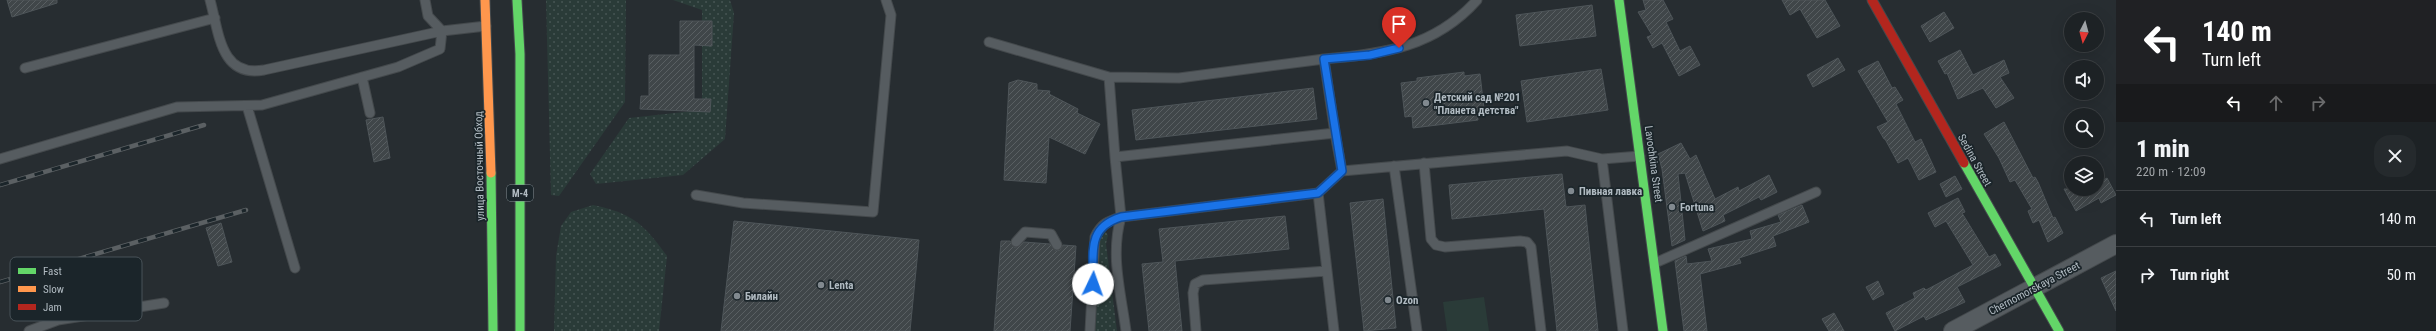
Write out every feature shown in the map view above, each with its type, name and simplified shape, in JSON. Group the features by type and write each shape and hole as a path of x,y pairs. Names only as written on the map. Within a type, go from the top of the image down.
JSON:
{"main road":[{"name":"улица Восточный Обход","path":"485,0 491,184 492,331"},
{"name":"М-4","path":"517,0 520,54 520,331"},
{"name":"Lavochkina Street","path":"1619,0 1641,156 1663,331"},
{"name":"Sedina Street","path":"1872,0 2033,289 2059,331"}],"street":[{"name":"Chernomorskaya Street","path":"1953,331 2116,244"}],"lane":[{"path":"210,0 225,54 231,64 242,71 253,72 442,31 486,26"},
{"path":"0,159 177,107 262,105 398,67 440,49 442,31 428,16 425,0"},
{"path":"696,195 743,203 873,212 891,15 886,0"},
{"path":"989,42 1109,77 1179,78 1324,59 1370,55 1399,48 1431,36 1461,18 1477,0"},
{"path":"25,68 215,18"},
{"path":"1324,59 1342,171"},
{"path":"362,77 370,113"},
{"path":"1109,77 1121,217 1116,235 1115,250 1126,331"},
{"path":"247,106 266,162 295,268"},
{"path":"1115,157 1335,133"},
{"path":"1090,331 1095,237 1099,228 1107,221 1121,217 1318,193 1342,171 1567,151 1602,159 1641,156"},
{"path":"1602,159 1623,331"},
{"path":"1424,163 1431,239 1436,245 1445,247 1520,241 1527,242 1531,247 1541,331"},
{"path":"1394,166 1417,331"},
{"path":"1655,263 1816,192"},
{"path":"1318,193 1334,331"},
{"path":"1016,242 1025,232 1046,233 1051,234 1057,245"},
{"path":"1196,331 1193,293 1195,284 1202,280 1327,272"},
{"path":"142,307 164,303"},
{"path":"29,331 55,321"}],"shaded area":[{"path":"546,0 626,0 625,102 559,196 551,195"},
{"path":"673,0 730,0 734,13 725,139 683,175 596,184 590,174 629,118 702,110 702,10"},
{"path":"593,205 618,212 636,222 644,228 667,256 659,331 554,331 556,256 561,226 571,212"},
{"path":"1104,230 1108,235 1106,244 1117,331 1094,331 1098,239"},
{"path":"1484,297 1489,331 1447,331 1443,302"}],"building":[{"path":"7,0 57,0 57,3 12,17"},
{"path":"1643,0 1663,0 1673,19 1666,22 1680,51 1690,46 1700,65 1679,76 1662,43 1653,48 1647,37 1652,35 1638,12 1646,10"},
{"path":"1782,0 1825,0 1840,26 1817,38 1800,9 1790,15"},
{"path":"1592,5 1596,36 1520,46 1516,15"},
{"path":"1944,12 1954,28 1930,42 1921,26"},
{"path":"680,21 712,21 712,46 694,45 694,99 711,99 710,112 640,109 641,96 649,96 649,55 680,55"},
{"path":"1960,50 1973,75 2004,60 2009,73 2000,77 2014,98 1996,108 1983,88 1958,99 1947,73 1945,74 1938,61"},
{"path":"1838,58 1845,70 1813,87 1807,75"},
{"path":"1878,61 1892,88 1895,87 1903,100 1896,104 1915,142 1921,139 1936,172 1919,180 1908,158 1898,163 1877,127 1888,122 1858,71"},
{"path":"1601,69 1608,110 1527,122 1521,81"},
{"path":"1464,72 1464,76 1480,74 1484,109 1477,110 1478,120 1413,128 1412,116 1405,117 1401,83 1417,81 1417,78"},
{"path":"1018,80 1037,84 1037,90 1050,91 1049,94 1078,109 1077,113 1100,124 1085,154 1049,137 1046,183 1004,180 1009,83"},
{"path":"1313,88 1317,119 1136,140 1132,110"},
{"path":"383,117 390,158 374,162 366,120"},
{"path":"2004,122 2033,178 2035,177 2038,182 2053,218 2055,217 2063,233 2048,242 2039,220 2033,223 2028,211 2032,209 2015,180 2010,182 1999,158 1984,134"},
{"path":"1681,143 1690,159 1696,155 1715,199 1738,187 1739,191 1769,175 1777,192 1761,200 1759,197 1723,215 1725,221 1703,231 1685,173 1678,174 1685,240 1672,246 1662,169 1658,154"},
{"path":"1562,174 1566,207 1585,205 1598,331 1557,331 1544,209 1452,219 1449,185"},
{"path":"1955,176 1962,189 1946,197 1940,184"},
{"path":"2107,178 2116,195 2101,203 2099,198 2076,211 2068,196 2104,196 2104,180"},
{"path":"1958,198 1965,212 1962,213 1989,257 1995,254 2001,265 1957,287 1965,302 1926,320 1924,316 1895,331 1886,313 1915,298 1913,293 1924,288 1926,290 1973,265 1946,221 1935,227 1928,213"},
{"path":"1383,199 1396,328 1364,331 1350,203"},
{"path":"1802,205 1809,222 1773,236 1776,246 1739,258 1741,263 1700,274 1707,331 1684,331 1675,261 1686,256 1687,264 1712,261 1708,249 1752,239 1750,231 1781,222 1778,215"},
{"path":"1285,216 1289,249 1175,261 1182,331 1149,331 1142,264 1163,262 1159,229"},
{"name":"Lenta","path":"734,221 919,240 910,331 721,331"},
{"path":"221,223 232,262 218,266 206,228"},
{"path":"1001,241 1010,241 1015,248 1024,242 1050,244 1056,251 1060,250 1063,245 1076,246 1070,331 994,331"},
{"path":"2116,271 2116,311 2101,278"},
{"path":"1878,281 1884,294 1873,300 1866,287"},
{"path":"1834,313 1844,331 1829,331 1822,319"}],"railway":[{"path":"0,185 204,125"},
{"path":"85,257 246,210"},
{"path":"0,282 10,279"}],"traffic: fast":[{"path":"517,0 520,54 520,331"},
{"path":"1619,0 1663,331"},
{"path":"1964,163 2059,331"},
{"path":"491,173 493,331"}],"traffic: slow":[{"path":"485,0 491,173"}],"traffic: jam":[{"path":"1872,0 1964,163"}],"place":[{"name":"Детский сад №201 \"Планета детства\"","path":"1426,103"},
{"name":"Пивная лавка","path":"1571,191"},
{"name":"Fortuna","path":"1672,207"},
{"name":"Lenta","path":"821,285"},
{"name":"Билайн","path":"737,296"},
{"name":"Ozon","path":"1388,300"}],"route":[{"path":"1093,284 1095,237 1099,228 1107,221 1121,217 1318,193 1342,171 1324,59 1370,55 1399,48"}]}
